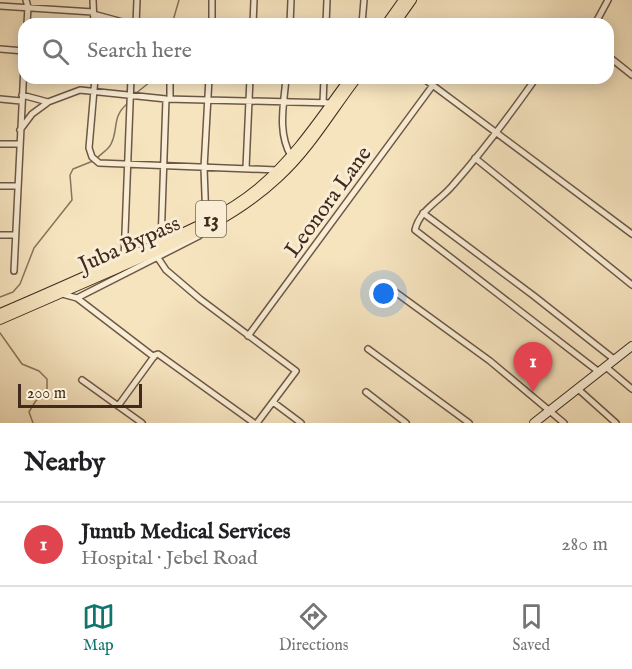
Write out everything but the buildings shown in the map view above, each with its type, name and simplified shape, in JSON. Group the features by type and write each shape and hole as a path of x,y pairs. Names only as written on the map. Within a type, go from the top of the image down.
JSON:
{"main road":[{"path":"391,18 404,0"},
{"path":"399,18 412,0"},
{"name":"Juba Bypass","path":"206,225 245,198 291,156 327,103 344,84"},
{"name":"Juba Bypass","path":"0,320 160,250 238,210 282,174 315,138 353,84"},
{"name":"Juba Bypass","path":"0,313 124,259 160,250"},
{"path":"534,423 632,346"}],"street":[{"path":"26,0 27,18"},
{"path":"93,0 93,18"},
{"path":"136,18 137,0"},
{"path":"212,0 212,18"},
{"path":"253,18 254,0"},
{"path":"290,18 291,0"},
{"path":"326,18 327,0"},
{"path":"362,18 364,0"},
{"path":"598,18 608,0"},
{"path":"0,6 93,13 108,18"},
{"path":"0,49 18,50"},
{"path":"614,61 632,75"},
{"path":"14,271 22,84"},
{"path":"95,84 89,148 92,157 99,163 277,170"},
{"path":"124,259 131,84"},
{"path":"118,406 158,354 255,423 296,371 248,336 166,270 160,250 169,84"},
{"path":"206,225 204,168 209,84"},
{"path":"246,168 249,84"},
{"path":"286,84 284,141 291,156"},
{"path":"20,131 32,114 48,102 75,91 208,100 327,103 325,84"},
{"path":"532,84 451,188 423,213 417,221 415,230 632,389"},
{"path":"433,85 632,234"},
{"name":"Leonora Lane","path":"248,336 433,85"},
{"path":"0,99 21,98 48,102"},
{"path":"0,144 19,144"},
{"path":"475,158 632,285"},
{"path":"0,186 17,186"},
{"path":"423,213 615,360"},
{"path":"0,235 15,235"},
{"path":"77,298 160,250"},
{"path":"387,286 490,361 564,423"},
{"path":"60,293 77,298 154,357"},
{"path":"368,349 469,423"},
{"path":"82,380 142,423"},
{"path":"579,388 616,423"},
{"path":"366,392 406,423"},
{"path":"273,402 302,423"}],"waterway":[{"path":"174,18 179,0"},
{"path":"135,94 148,84"},
{"path":"97,158 110,146 119,113 128,103"},
{"path":"0,297 13,292 20,284 34,248 72,200 70,175 73,169 93,161"},
{"path":"0,333 22,364 39,371 47,379 47,389 29,412 33,423"}],"place":[{"name":"Junub Medical Services","path":"533,392"}]}
